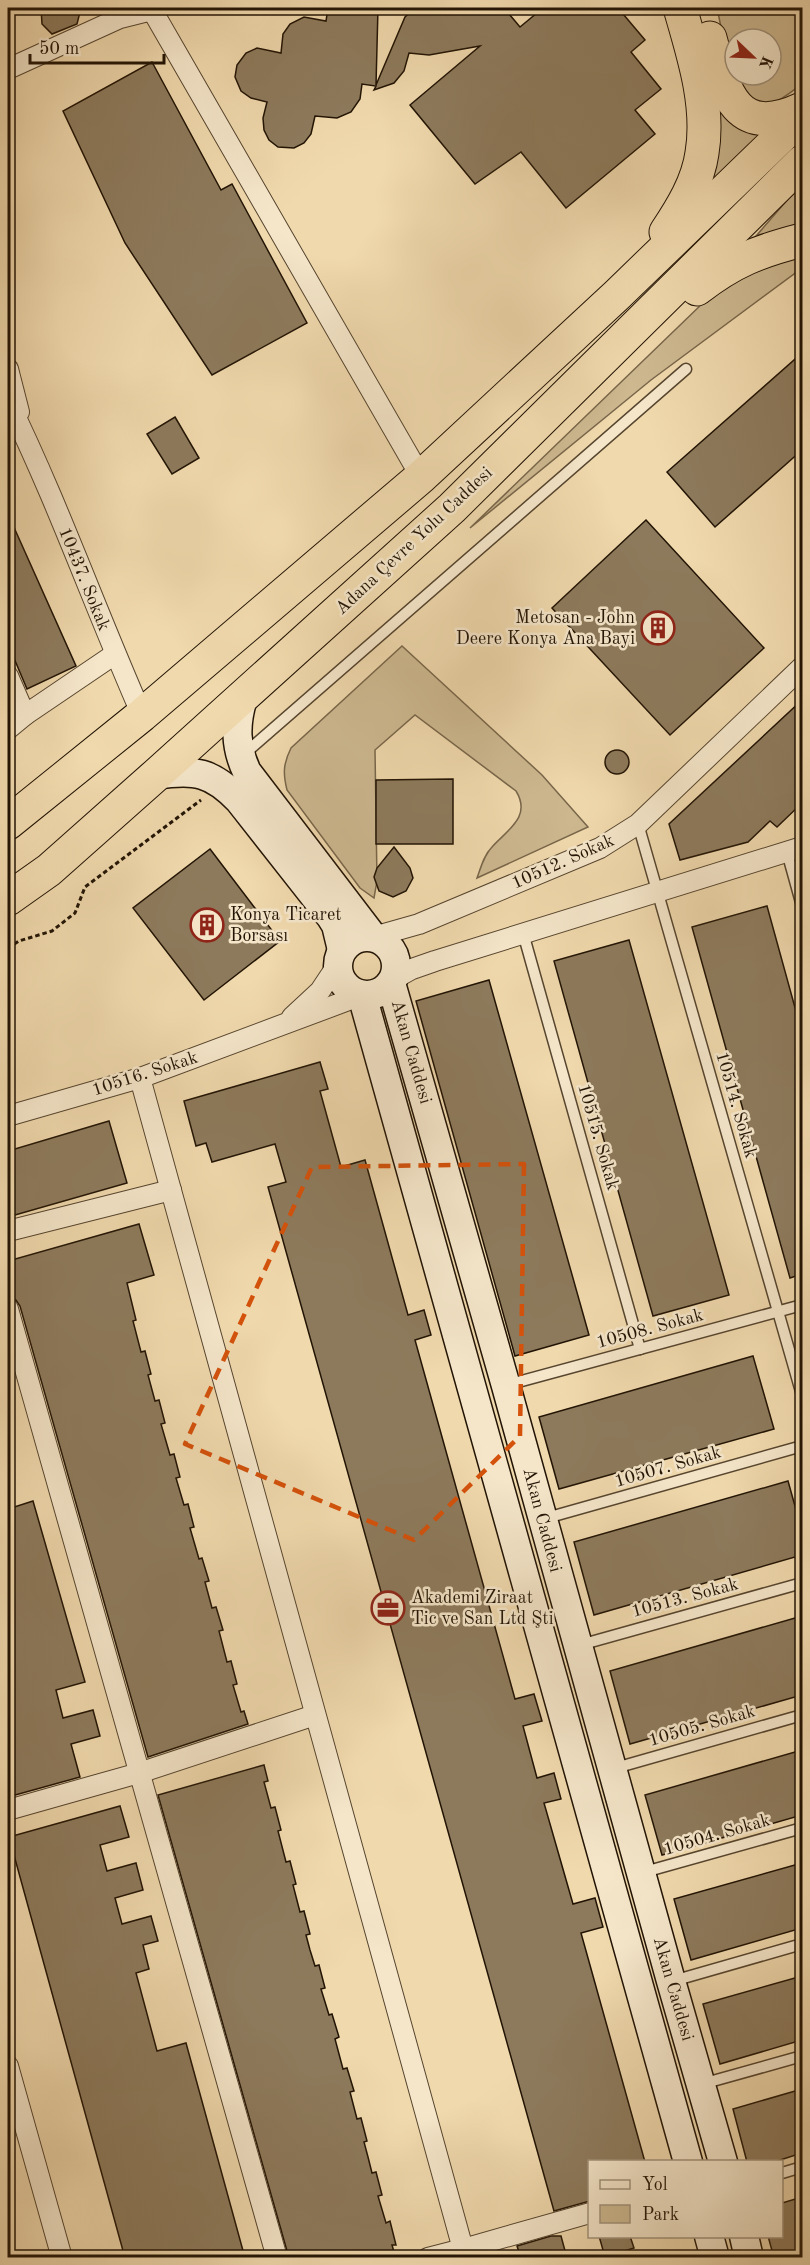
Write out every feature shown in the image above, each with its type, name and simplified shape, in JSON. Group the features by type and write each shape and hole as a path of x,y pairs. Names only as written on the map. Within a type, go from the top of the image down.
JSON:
{"highway":[{"path":"617,295 663,237 683,206 694,183 702,153 704,119 700,89 680,8"},
{"path":"702,8 725,91 739,110 757,117 772,119 783,118 802,109"},
{"path":"8,823 142,715 421,477 617,295 802,116"},
{"name":"Adana Çevre Yolu Caddesi","path":"8,899 48,870 156,775 452,508 802,162"},
{"path":"596,367 734,262 763,250 802,240"}],"street":[{"path":"8,69 120,18 152,10 421,477"},
{"name":"10437. Sokak","path":"8,369 27,441"},
{"name":"10437. Sokak","path":"8,401 142,715"},
{"path":"8,729 115,654"},
{"name":"10512. Sokak","path":"373,937 418,924 600,848 638,824 802,667"},
{"path":"8,676 25,715"},
{"path":"243,698 237,726 240,758 255,784 373,937 386,943 393,951 397,965 392,981"},
{"path":"156,775 177,772 195,773 213,778 239,800 328,912 336,925 340,957 339,974 343,983 353,992 362,995 381,992 392,981 424,964 794,849"},
{"path":"281,1027 320,991 349,942 358,938 373,937"},
{"name":"Akan Caddesi","path":"392,981 640,1873 722,2160"},
{"name":"Akan Caddesi","path":"362,995 687,2160"},
{"name":"10516. Sokak","path":"8,1116 140,1078 362,995"},
{"path":"140,1078 463,2249"},
{"path":"8,1231 171,1190"},
{"path":"8,1310 277,2258"},
{"path":"8,1810 139,1773 315,1715"},
{"path":"8,2066 62,2258"},
{"path":"428,2258 588,2214"},
{"path":"710,2238 715,2258"},
{"path":"744,2238 749,2258"}],"lane":[{"path":"240,758 686,369"},
{"name":"10514. Sokak","path":"638,824 802,1395"},
{"path":"794,849 802,906"},
{"name":"10515. Sokak","path":"523,933 640,1349"},
{"name":"10508. Sokak","path":"506,1386 802,1305"},
{"name":"10507. Sokak","path":"542,1519 802,1446"},
{"name":"10513. Sokak","path":"577,1646 802,1583"},
{"name":"10505. Sokak","path":"612,1769 802,1715"},
{"name":"10504. Sokak","path":"640,1873 802,1828"},
{"path":"671,1982 802,1944"},
{"path":"700,2085 802,2056"},
{"path":"783,2173 802,2167"}],"path":[{"path":"8,948 19,941 51,931 75,913 85,888 199,801 218,797 227,788"}],"highlighted area":[{"path":"524,1164 520,1436 414,1540 185,1444 312,1167"}],"green space":[{"path":"717,8 802,8 802,84 771,103 759,104 746,98 738,87 783,87 783,27 723,27 723,37"},
{"path":"709,84 768,128 705,195"},
{"path":"802,183 802,228 757,235"},
{"path":"802,252 802,268 651,380 470,528 705,301 728,282"},
{"path":"402,646 542,775 588,827 477,878 487,854 516,822 521,808 520,800 516,791 415,715 375,750 377,881 374,898 360,888 287,790 285,764 291,748"}],"building":[{"path":"41,8 81,8 77,24 52,34 42,24"},
{"path":"328,8 378,8 376,85 405,17 415,8 504,8 520,27 543,8 618,8 645,40 631,52 661,89 635,110 655,134 566,208 521,152 475,184 410,105 480,46 429,55 409,53 404,71 394,83 374,90 376,86 362,84 360,99 351,112 337,118 315,116 311,134 304,143 294,148 278,147 269,140 264,130 263,118 267,102 251,98 241,91 235,77 237,65 246,53 257,48 281,53 283,34 290,24 304,17 326,21"},
{"path":"152,62 221,190 232,184 307,323 212,375 125,243 63,111"},
{"path":"802,353 802,450 715,527 667,472"},
{"path":"175,417 199,458 172,474 147,434"},
{"path":"8,514 76,666 27,689 8,644"},
{"name":"Metosan - John Deere Konya Ana Bayi","path":"646,520 764,648 670,735 552,608"},
{"path":"802,700 802,803 777,827 770,821 748,842 680,860 669,824"},
{"path":"617,750 626,753 629,762 626,771 617,774 608,771 605,762 608,753"},
{"path":"453,779 453,844 376,844 376,780"},
{"path":"394,847 410,868 413,878 406,891 393,897 379,891 374,877 377,868"},
{"name":"Konya Ticaret Borsası","path":"210,849 280,941 204,1000 133,908"},
{"path":"767,906 802,1033 802,1274 790,1278 692,927"},
{"path":"629,940 729,1295 653,1316 554,961"},
{"path":"489,980 589,1335 515,1356 416,1001"},
{"path":"320,1062 328,1089 320,1091 341,1167 365,1160 408,1315 424,1310 431,1335 415,1340 515,1699 534,1694 542,1721 523,1726 537,1778 554,1773 561,1799 544,1803 573,1904 595,1898 603,1927 581,1933 644,2160 588,2160 588,2202 554,2211 268,1187 286,1182 275,1144 212,1162 206,1143 196,1146 184,1101"},
{"path":"109,1121 127,1183 8,1217 8,1151"},
{"path":"139,1224 154,1275 127,1283 136,1320 133,1321 141,1352 145,1351 155,1401 159,1400 165,1423 161,1424 170,1455 174,1454 180,1477 176,1478 184,1505 188,1504 194,1527 190,1528 199,1559 202,1558 209,1581 205,1582 212,1608 216,1607 223,1630 219,1631 227,1662 231,1661 237,1684 233,1685 241,1712 244,1711 248,1724 148,1757 20,1306 16,1300 8,1297 8,1261"},
{"path":"753,1356 774,1429 559,1489 539,1417"},
{"path":"788,1481 802,1531 802,1555 594,1615 574,1542"},
{"path":"33,1501 85,1682 56,1690 63,1718 93,1710 100,1736 71,1744 80,1777 8,1797 8,1509"},
{"path":"802,1616 802,1695 630,1744 610,1671"},
{"path":"802,1750 802,1815 662,1855 645,1795"},
{"path":"264,1765 268,1781 264,1782 271,1808 275,1807 286,1862 290,1861 300,1912 304,1911 310,1934 306,1935 310,1950 315,1966 319,1965 325,1988 321,1989 339,2037 335,2039 343,2069 347,2068 354,2091 350,2092 357,2119 361,2118 372,2173 376,2172 382,2195 378,2196 386,2223 390,2221 396,2245 392,2245 394,2252 373,2258 289,2258 158,1795"},
{"path":"120,1806 129,1837 100,1845 107,1871 136,1863 143,1890 115,1898 122,1924 151,1916 158,1941 143,1945 149,1969 136,1973 157,2051 186,2043 245,2258 125,2258 9,1837"},
{"path":"802,1863 802,1928 691,1960 674,1899"},
{"path":"802,1976 802,2040 720,2064 703,2004"},
{"path":"802,2089 802,2153 780,2160 746,2160 733,2109"},
{"path":"802,2197 802,2258 774,2258 769,2238 783,2238 783,2203"},
{"path":"551,2236 561,2236 567,2258 521,2258 517,2246"},
{"path":"600,2238 631,2238 634,2248 605,2257"}],"place":[{"name":"Metosan - John Deere Konya Ana Bayi","path":"658,628"},
{"name":"Konya Ticaret Borsası","path":"207,925"},
{"name":"Akademi Ziraat Tic ve San Ltd Şti","path":"388,1608"}]}
